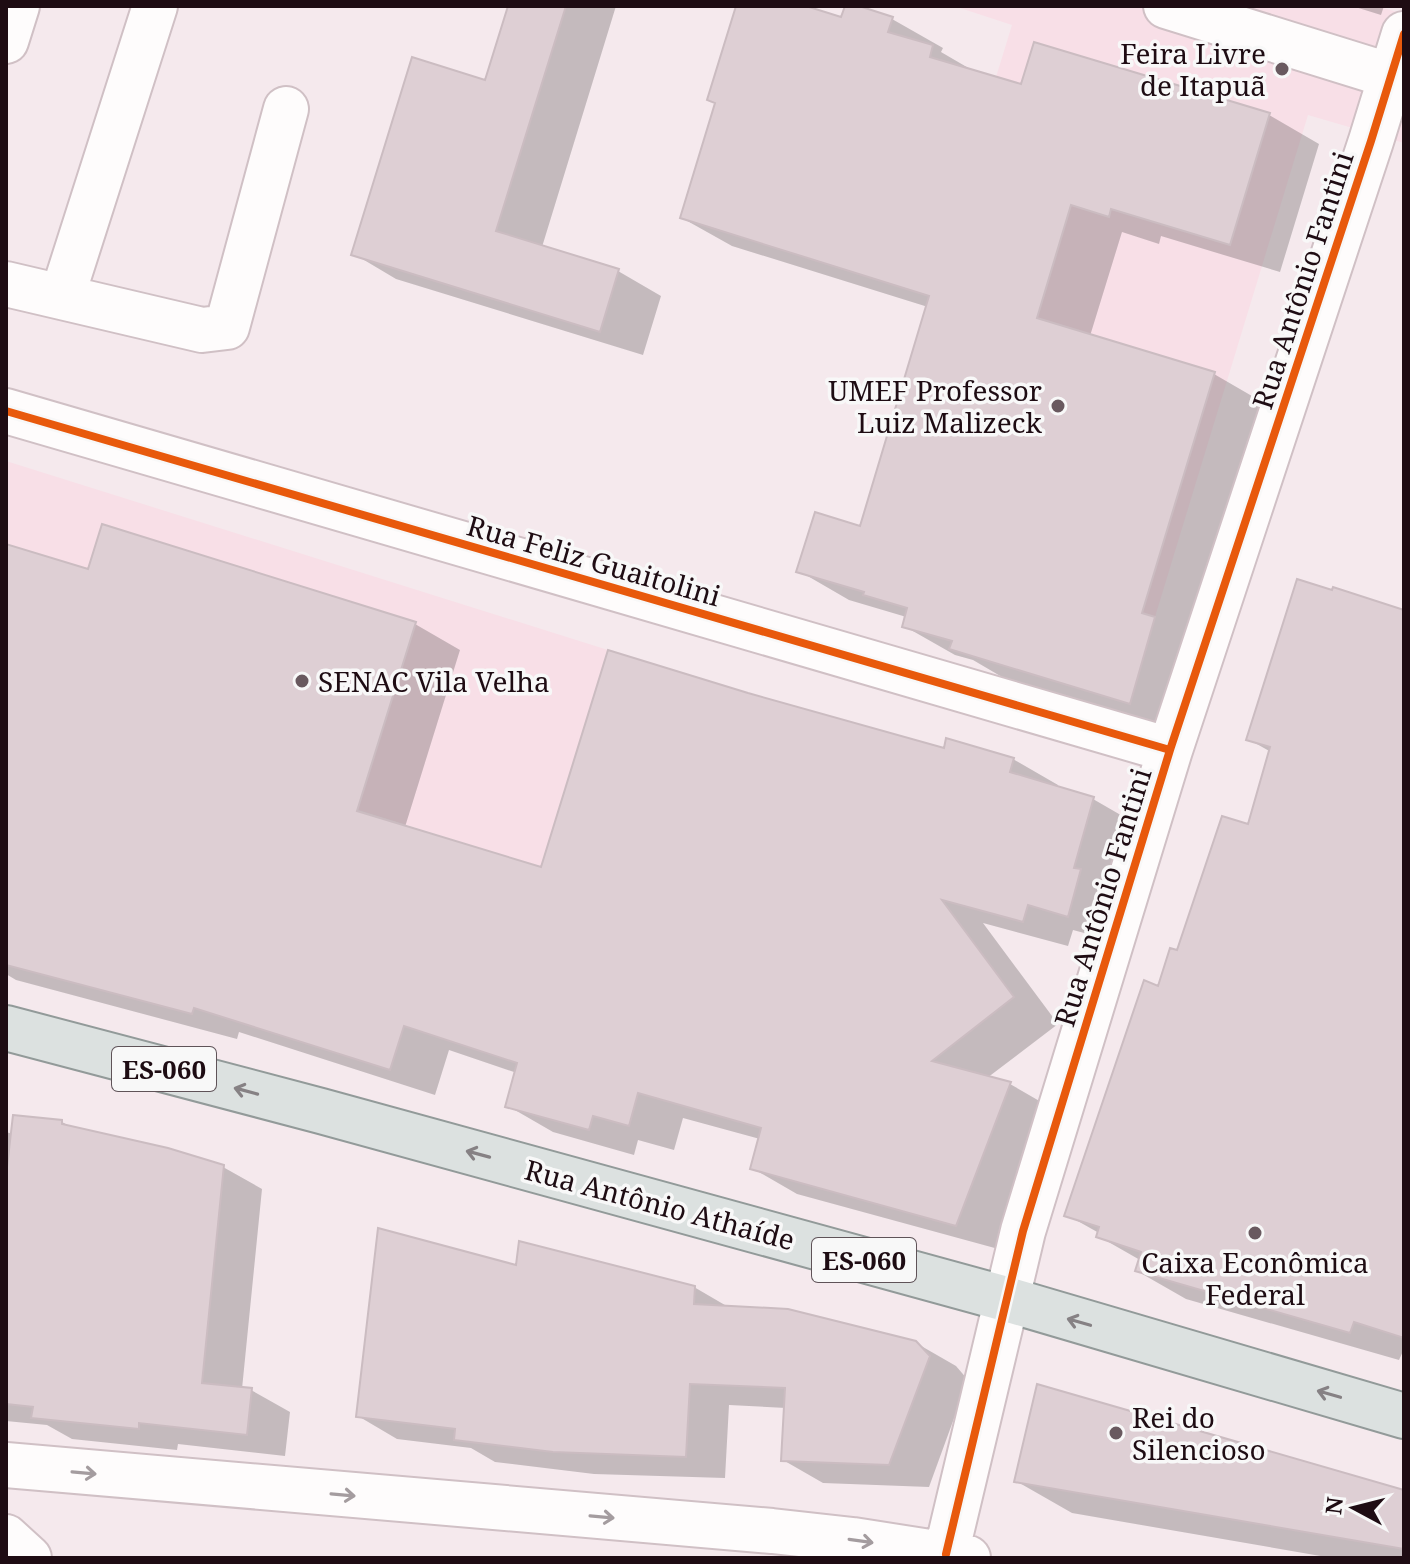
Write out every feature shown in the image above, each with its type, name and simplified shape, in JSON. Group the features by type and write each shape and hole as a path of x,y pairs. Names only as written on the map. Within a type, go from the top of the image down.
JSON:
{"main road":[{"name":"Rua Antônio Athaíde","path":"6,1028 1006,1299 1404,1416"}],"street":[{"path":"6,41 17,6"},
{"path":"62,297 155,6"},
{"path":"1166,6 1398,78"},
{"name":"Rua Antônio Fantini","path":"957,1556 1006,1299 1023,1231 1170,750 1398,78 1404,34"},
{"path":"6,284 202,330 227,327 286,109"},
{"name":"Rua Feliz Guaitolini","path":"6,411 1170,750"},
{"path":"6,1465 772,1531 957,1556"},
{"path":"6,1537 29,1558"}],"shaded area":[{"name":"UMEF Professor Luiz Malizeck","path":"954,6 1377,6 1404,14 1404,143 1308,115 1155,617 994,567 932,286 1012,25"},
{"name":"SENAC Vila Velha","path":"6,461 608,650 541,867 169,751 6,832"}],"building":[{"path":"508,6 566,6 496,231 619,269 600,332 351,255 412,57 485,80"},
{"path":"736,6 806,6 841,17 845,6 859,6 893,17 888,32 933,45 930,57 1021,84 1034,42 1270,113 1230,245 1111,209 1109,217 1071,205 1037,318 1215,372 1142,613 1155,617 1130,704 949,649 952,641 902,627 907,608 796,572 815,512 860,526 929,296 680,218 715,103 707,100"},
{"path":"102,524 416,622 357,811 541,867 608,650 944,748 946,738 1014,758 1010,772 1094,797 1074,868 1081,869 1068,917 1028,905 1023,922 942,900 1014,997 932,1061 1011,1082 956,1226 750,1169 761,1128 638,1093 629,1126 593,1116 589,1130 505,1107 517,1063 404,1026 390,1070 194,1008 192,1014 6,965 6,544 88,569"},
{"path":"1297,579 1404,610 1404,1338 1354,1322 1350,1333 1135,1271 1141,1252 1096,1237 1099,1227 1064,1216 1144,980 1158,986 1170,948 1177,950 1222,816 1248,824 1270,747 1246,740"},
{"path":"13,1115 62,1120 62,1124 168,1148 224,1165 202,1383 252,1388 247,1435 139,1423 139,1429 31,1418 33,1407 6,1404 6,1176"},
{"path":"378,1228 516,1265 519,1241 695,1286 694,1304 788,1309 916,1341 930,1356 889,1465 781,1461 785,1388 690,1384 686,1457 553,1452 454,1440 455,1429 356,1417"},
{"name":"Rei do Silencioso","path":"1037,1384 1404,1490 1404,1549 1014,1482"}],"cycle path":[{"path":"946,1554 1023,1231 1170,750 1404,34"},
{"path":"6,411 1170,750"}],"place":[{"name":"Feira Livre de Itapuã","path":"1282,69"},
{"name":"UMEF Professor Luiz Malizeck","path":"1058,406"},
{"name":"SENAC Vila Velha","path":"302,681"},
{"name":"Caixa Econômica Federal","path":"1255,1233"},
{"name":"Rei do Silencioso","path":"1116,1433"}]}
